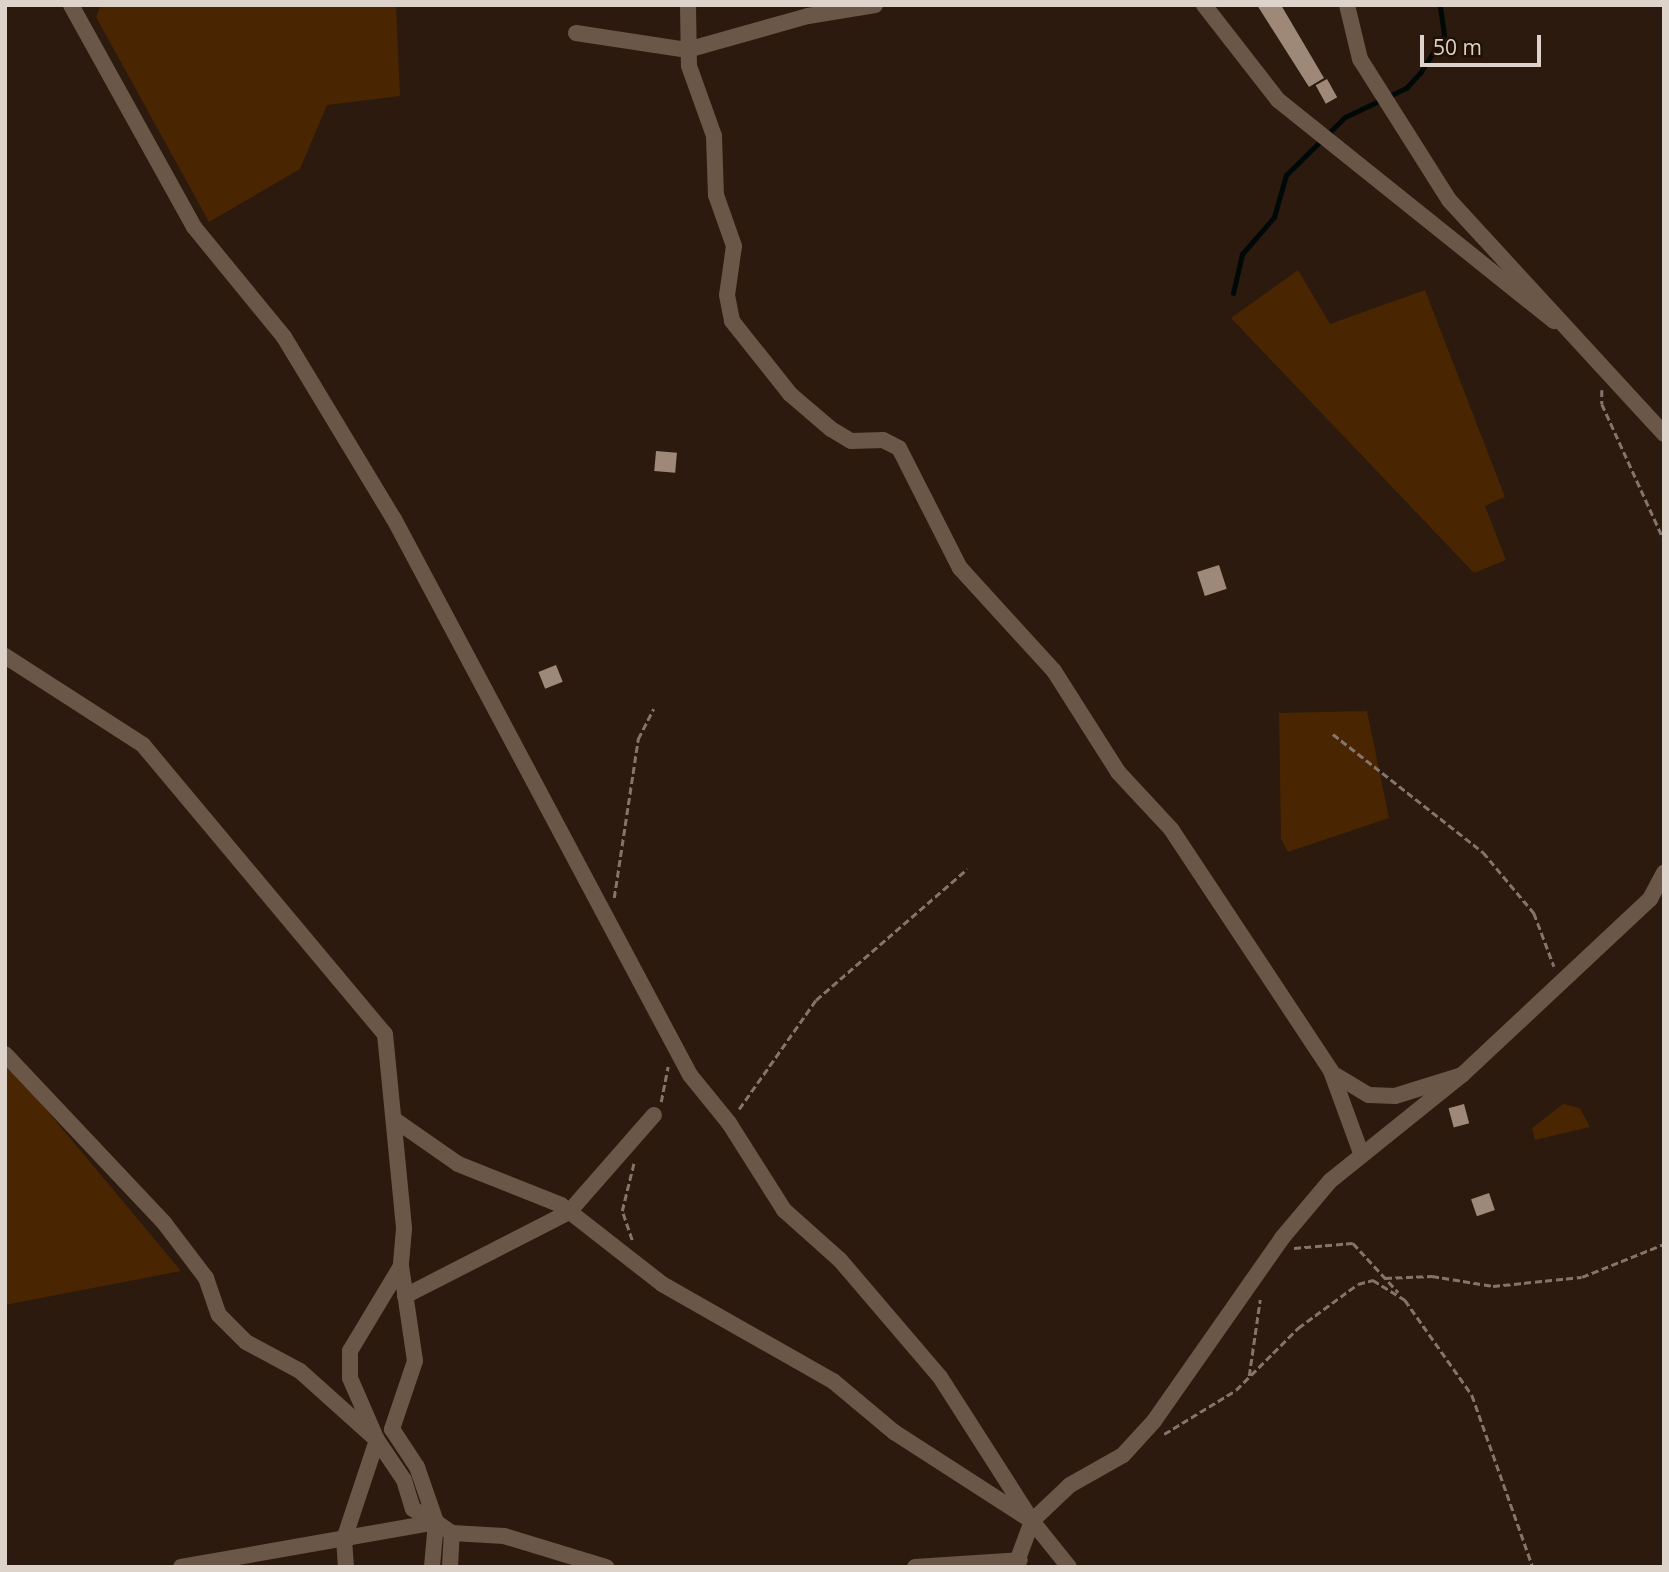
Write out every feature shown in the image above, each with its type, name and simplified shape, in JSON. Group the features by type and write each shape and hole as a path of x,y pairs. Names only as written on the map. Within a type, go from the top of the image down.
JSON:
{"street":[{"path":"71,5 194,227 284,337 394,519 580,872 614,922 690,1074 729,1123 783,1210 840,1260 940,1377 1032,1521 1069,1567"},
{"path":"688,5 687,50 714,136 716,195 734,246 727,295 732,321 750,349 831,429 851,441 883,440 899,448 960,568 1054,671 1118,772 1171,829 1331,1072 1362,1153"},
{"path":"576,33 687,50 808,16 875,5"},
{"path":"1204,5 1278,100 1576,341 1584,341"},
{"path":"1347,5 1360,59 1449,200 1584,341 1610,382 1664,434"},
{"path":"5,656 143,745 352,987 389,1047 401,1266 415,1361 392,1429 416,1467 436,1522 432,1567"},
{"path":"915,1567 1017,1564 1032,1521 1070,1485 1124,1455 1154,1421 1282,1238 1362,1153 1462,1074 1560,978 1650,899 1664,873"},
{"path":"5,1054 165,1224 206,1278 219,1315 246,1342 300,1371 377,1440"},
{"path":"1331,1072 1369,1095 1395,1096 1462,1074"},
{"path":"405,1296 569,1213 654,1115"},
{"path":"395,1120 440,1155 569,1213 643,1269 833,1381 894,1432 1032,1521"},
{"path":"401,1266 350,1352 350,1378 377,1440 404,1480 413,1509 452,1534 504,1536 606,1567"},
{"path":"346,1567 344,1539 377,1440"},
{"path":"181,1567 436,1522"},
{"path":"450,1567 452,1534"}],"path":[{"path":"1610,382 1600,393 1602,404 1664,540"},
{"path":"614,922 614,870 638,739 653,709"},
{"path":"1333,734 1483,852 1534,913 1560,978"},
{"path":"729,1123 816,1000 967,869"},
{"path":"654,1115 673,1040"},
{"path":"637,1153 622,1212 643,1269"},
{"path":"1285,1253 1317,1242 1353,1243 1405,1300 1472,1395 1533,1567"},
{"path":"1385,1278 1432,1276 1493,1286 1582,1277 1664,1244"},
{"path":"1160,1436 1249,1377 1358,1284 1373,1280 1405,1300"},
{"path":"1249,1377 1261,1291"}],"shaded area":[{"path":"101,5 396,5 400,96 327,105 300,169 209,222 96,17"},
{"path":"1298,270 1330,324 1425,290 1505,497 1485,506 1506,560 1474,573 1231,318"},
{"path":"1367,711 1389,818 1288,852 1281,839 1279,713"},
{"path":"5,1060 181,1271 5,1305"},
{"path":"1563,1104 1580,1108 1590,1127 1535,1140 1532,1128"}],"building":[{"path":"1257,5 1281,5 1324,78 1309,87"},
{"path":"1327,79 1337,97 1326,104 1316,85"},
{"path":"656,451 677,453 675,473 654,471"},
{"path":"1219,565 1227,589 1205,596 1197,572"},
{"path":"556,665 563,682 545,689 538,672"},
{"path":"1464,1104 1469,1123 1454,1127 1449,1108"},
{"path":"1489,1193 1495,1210 1477,1216 1471,1199"}],"waterway":[{"path":"1233,293 1242,254 1274,217 1286,175 1345,117 1406,88 1420,73 1444,35 1440,5"}]}
